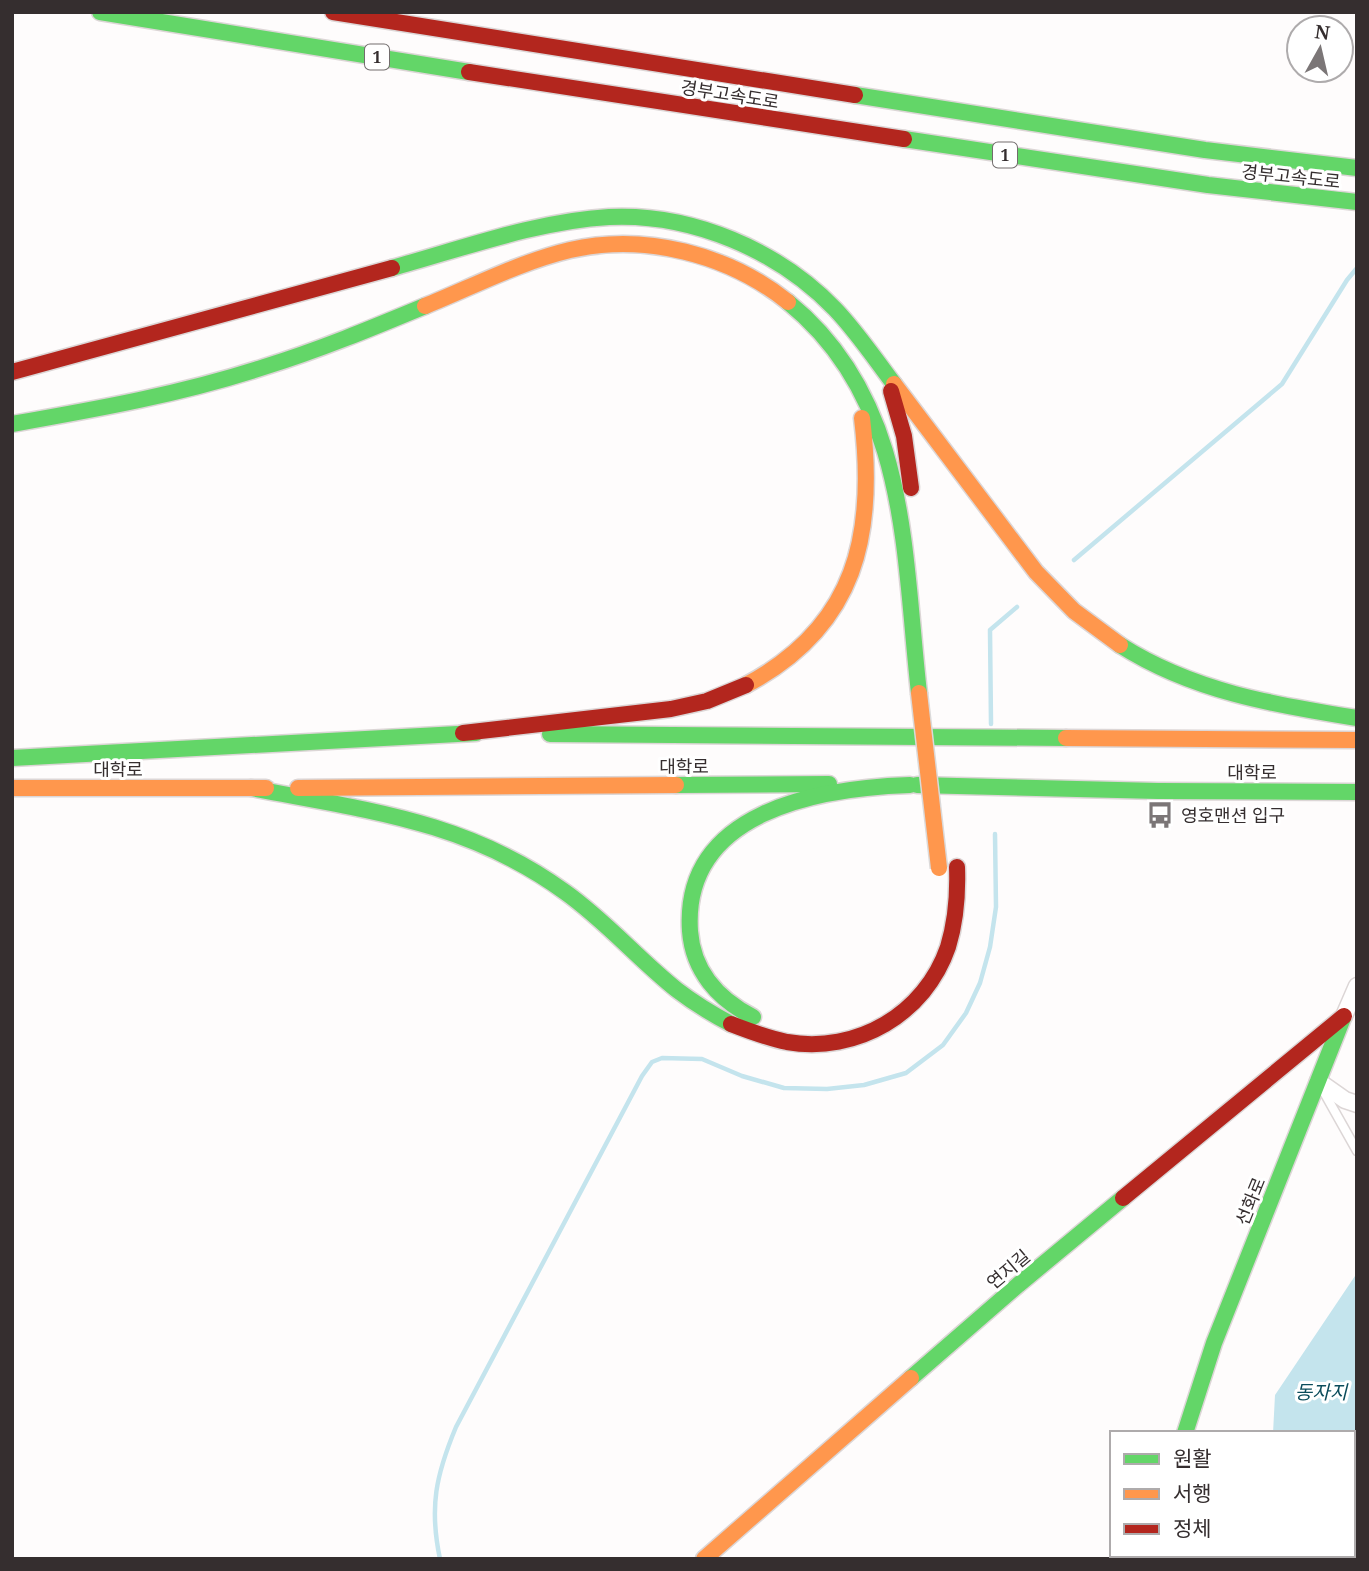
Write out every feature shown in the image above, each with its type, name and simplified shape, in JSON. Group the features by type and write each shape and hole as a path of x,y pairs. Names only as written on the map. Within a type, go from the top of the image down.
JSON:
{"main road":[{"name":"경부고속도로","path":"100,12 682,107 1208,186 1357,202"},
{"name":"경부고속도로","path":"333,12 1205,150 1357,168"},
{"path":"12,372 500,238 559,225 624,217 693,227 725,236 757,251 793,273 822,296 845,320 1019,552 1060,598 1090,624 1148,662 1205,687 1255,701 1357,718"},
{"path":"12,424 124,404 245,374 355,335 571,250 606,244 652,245 687,251 734,269 772,291 803,314 826,337 847,365 878,426 892,472 899,509 940,876"},
{"path":"871,355 891,391 904,436 930,640"},
{"path":"12,758 463,733 653,711 723,696 776,668 809,639 826,619 847,582 857,557 865,522 868,473 859,402 847,365"},
{"path":"940,720 943,747"},
{"path":"463,733 1357,740"},
{"path":"946,775 950,802"},
{"path":"904,988 885,1006 849,1024 815,1028 763,1020 737,1009 712,988 694,954 688,917 691,894 705,860 727,836 752,819 789,803 831,792 910,785"},
{"name":"대학로","path":"12,788 910,785 1158,791 1357,792"},
{"path":"251,788 416,821 451,831 492,848 540,873 562,889 624,941 662,978 709,1013 750,1032 806,1044 849,1041 874,1032 896,1018 924,992 945,958 951,937 958,902 957,862"},
{"name":"선화로","path":"1186,1431 1214,1343 1344,1016"},
{"name":"연지길","path":"704,1559 1018,1286 1344,1016"}],"street":[{"name":"선화로","path":"1344,1016 1357,986"},
{"path":"1318,1081 1345,1100 1357,1104"}],"lane":[{"path":"12,362 123,342"},
{"path":"1318,1081 1357,1151"}],"water":[{"name":"동자지","path":"1357,1273 1357,1559 1265,1559 1355,1557 1355,1431 1273,1431 1275,1395"}],"waterway":[{"path":"1074,560 1282,384 1357,268"},
{"path":"991,724 990,630 1017,607"},
{"path":"440,1559 435,1523 436,1492 456,1427 642,1076 652,1062 662,1058 702,1059 742,1076 784,1088 827,1089 864,1085 906,1073 943,1045 966,1013 980,983 990,947 996,907 995,834"}],"traffic: fast":[{"path":"100,12 469,72"},
{"path":"855,95 1205,150 1357,168"},
{"path":"904,139 1208,185 1357,202"},
{"path":"392,268 554,224 609,217 671,221 732,239 787,269 835,309 894,384"},
{"path":"788,302 828,341 857,384 878,431 893,481 902,533 919,693"},
{"path":"12,424 139,400 233,377 325,346 425,306"},
{"path":"1120,645 1176,674 1234,694 1357,718"},
{"path":"12,758 476,733"},
{"path":"550,734 1066,738"},
{"path":"676,785 829,784"},
{"path":"753,1017 729,1002 709,982 696,959 692,945 690,931 693,890 708,858 732,833 763,814 798,801 836,792 910,785"},
{"path":"917,785 1158,791 1357,792"},
{"path":"251,788 375,812 453,834 491,849 528,868 565,892 677,990 731,1024"},
{"path":"1186,1431 1214,1343 1343,1018"},
{"path":"911,1378 1123,1198"}],"traffic: slow":[{"path":"425,306 551,255 598,245 627,244 656,246 712,260 739,271 788,302"},
{"path":"894,384 1036,572 1074,611 1120,645"},
{"path":"746,685 783,661 813,635 835,605 851,573 861,538 865,500 866,460 862,418"},
{"path":"919,693 939,868"},
{"path":"1066,738 1357,740"},
{"path":"298,788 676,785"},
{"path":"12,788 266,788"},
{"path":"704,1559 911,1378"}],"traffic: jam":[{"path":"333,12 855,95"},
{"path":"469,72 904,139"},
{"path":"12,372 392,268"},
{"path":"891,391 904,436 911,488"},
{"path":"463,733 671,709 707,701 746,685"},
{"path":"731,1024 787,1042 813,1044 838,1042 863,1035 885,1024 905,1010 923,992 937,971 948,947 953,927 957,867"},
{"path":"1123,1198 1344,1016"}],"place":[{"name":"영호맨션 입구","path":"1160,815"}]}
